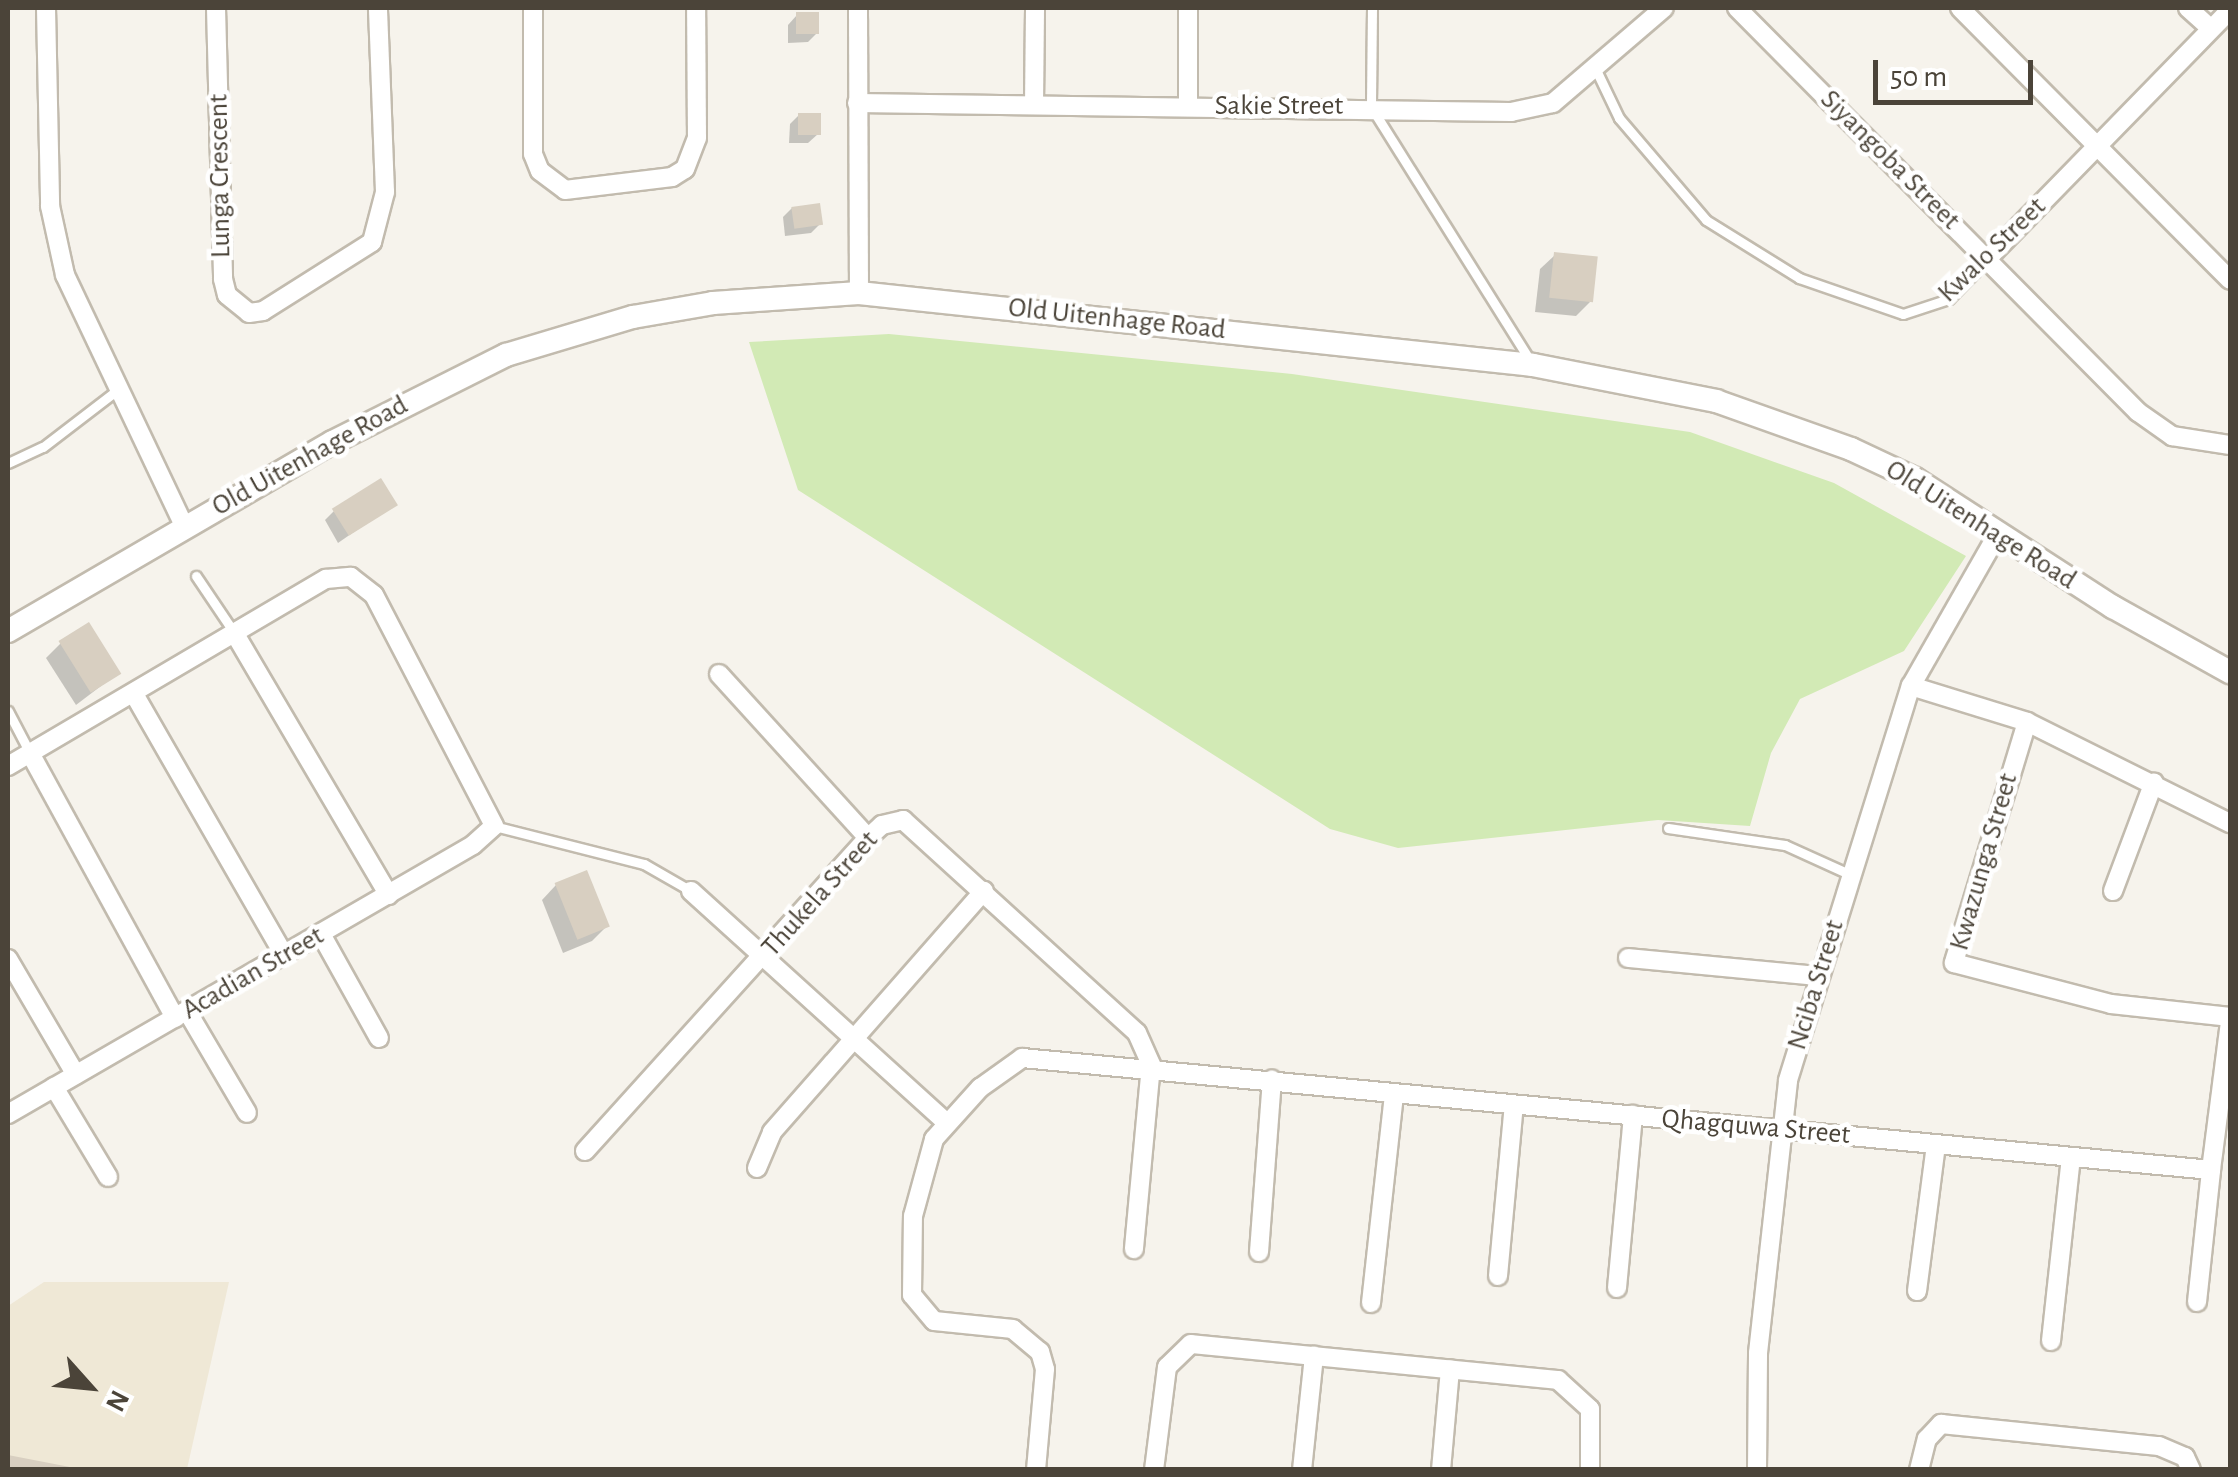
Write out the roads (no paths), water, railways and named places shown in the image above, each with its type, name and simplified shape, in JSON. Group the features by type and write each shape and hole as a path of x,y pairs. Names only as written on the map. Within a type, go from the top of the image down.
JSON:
{"street":[{"path":"46,8 55,236 116,391 184,526"},
{"name":"Lunga Crescent","path":"216,8 223,279 227,294 249,312 263,312 357,256 376,231 386,192 378,8"},
{"path":"533,8 533,154 540,171 565,190 672,177 686,169 697,138 696,8"},
{"path":"858,8 858,294"},
{"path":"1034,105 1035,8"},
{"path":"1188,8 1188,106"},
{"name":"Sakie Street","path":"857,103 1372,107 1511,112 1553,104 1597,72 1664,8"},
{"name":"Siyangoba Street","path":"1738,8 2138,412 2172,436 2230,445"},
{"path":"1960,8 2230,280"},
{"path":"2188,8 2208,26"},
{"name":"Kwalo Street","path":"1988,258 2208,26 2230,10"},
{"name":"Old Uitenhage Road","path":"8,630 184,526 438,385 570,333 713,303 858,294 1533,365 1651,386 1777,421 1915,479 2114,608 2230,672"},
{"name":"Nciba Street","path":"1757,1470 1758,1352 1778,1128 1819,976 1911,686 1999,532"},
{"path":"8,766 326,579 351,577 374,596 494,826"},
{"path":"235,634 389,895"},
{"path":"719,674 868,838"},
{"path":"1911,686 2027,722 2154,782 2230,824"},
{"path":"134,694 284,955"},
{"name":"Kwazunga Street","path":"2027,722 1954,963 2112,1004 2230,1019"},
{"path":"30,753 181,1014 247,1113"},
{"path":"2113,891 2154,782"},
{"name":"Thukela Street","path":"585,1151 868,838 893,819 903,820 1123,1017 1152,1065"},
{"name":"Acadian Street","path":"8,1114 389,895 494,826"},
{"path":"690,891 945,1121 926,1159 913,1216 912,1295 934,1321 1013,1330 1040,1352 1045,1370 1036,1470"},
{"path":"757,1168 772,1132 984,892"},
{"path":"321,934 379,1038"},
{"path":"1628,958 1819,976"},
{"path":"8,959 76,1075"},
{"path":"2196,1302 2230,1019"},
{"name":"Qhagquwa Street","path":"945,1121 1022,1058 1152,1065 1394,1094 2210,1170"},
{"path":"1134,1249 1152,1065"},
{"path":"1259,1252 1272,1079"},
{"path":"54,1088 108,1177"},
{"path":"1371,1303 1394,1094"},
{"path":"1498,1276 1514,1105"},
{"path":"1617,1288 1633,1115"},
{"path":"1917,1290 1936,1144"},
{"path":"2051,1341 2071,1157"},
{"path":"1154,1470 1166,1367 1176,1352 1191,1344 1570,1384 1590,1409 1590,1470"},
{"path":"1302,1470 1314,1356"},
{"path":"1441,1470 1450,1370"},
{"path":"1920,1470 1926,1438 1941,1424 2160,1446 2185,1458 2190,1470"}],"lane":[{"path":"1372,8 1372,107 1533,365"},
{"name":"Kwalo Street","path":"1597,72 1619,118 1706,220 1799,278 1903,314 1949,299 1988,258"},
{"path":"8,463 43,446 116,391"},
{"path":"196,576 235,634"},
{"path":"8,711 30,753"},
{"path":"494,826 644,864 690,891"},
{"path":"1668,828 1785,845 1850,874"}]}
